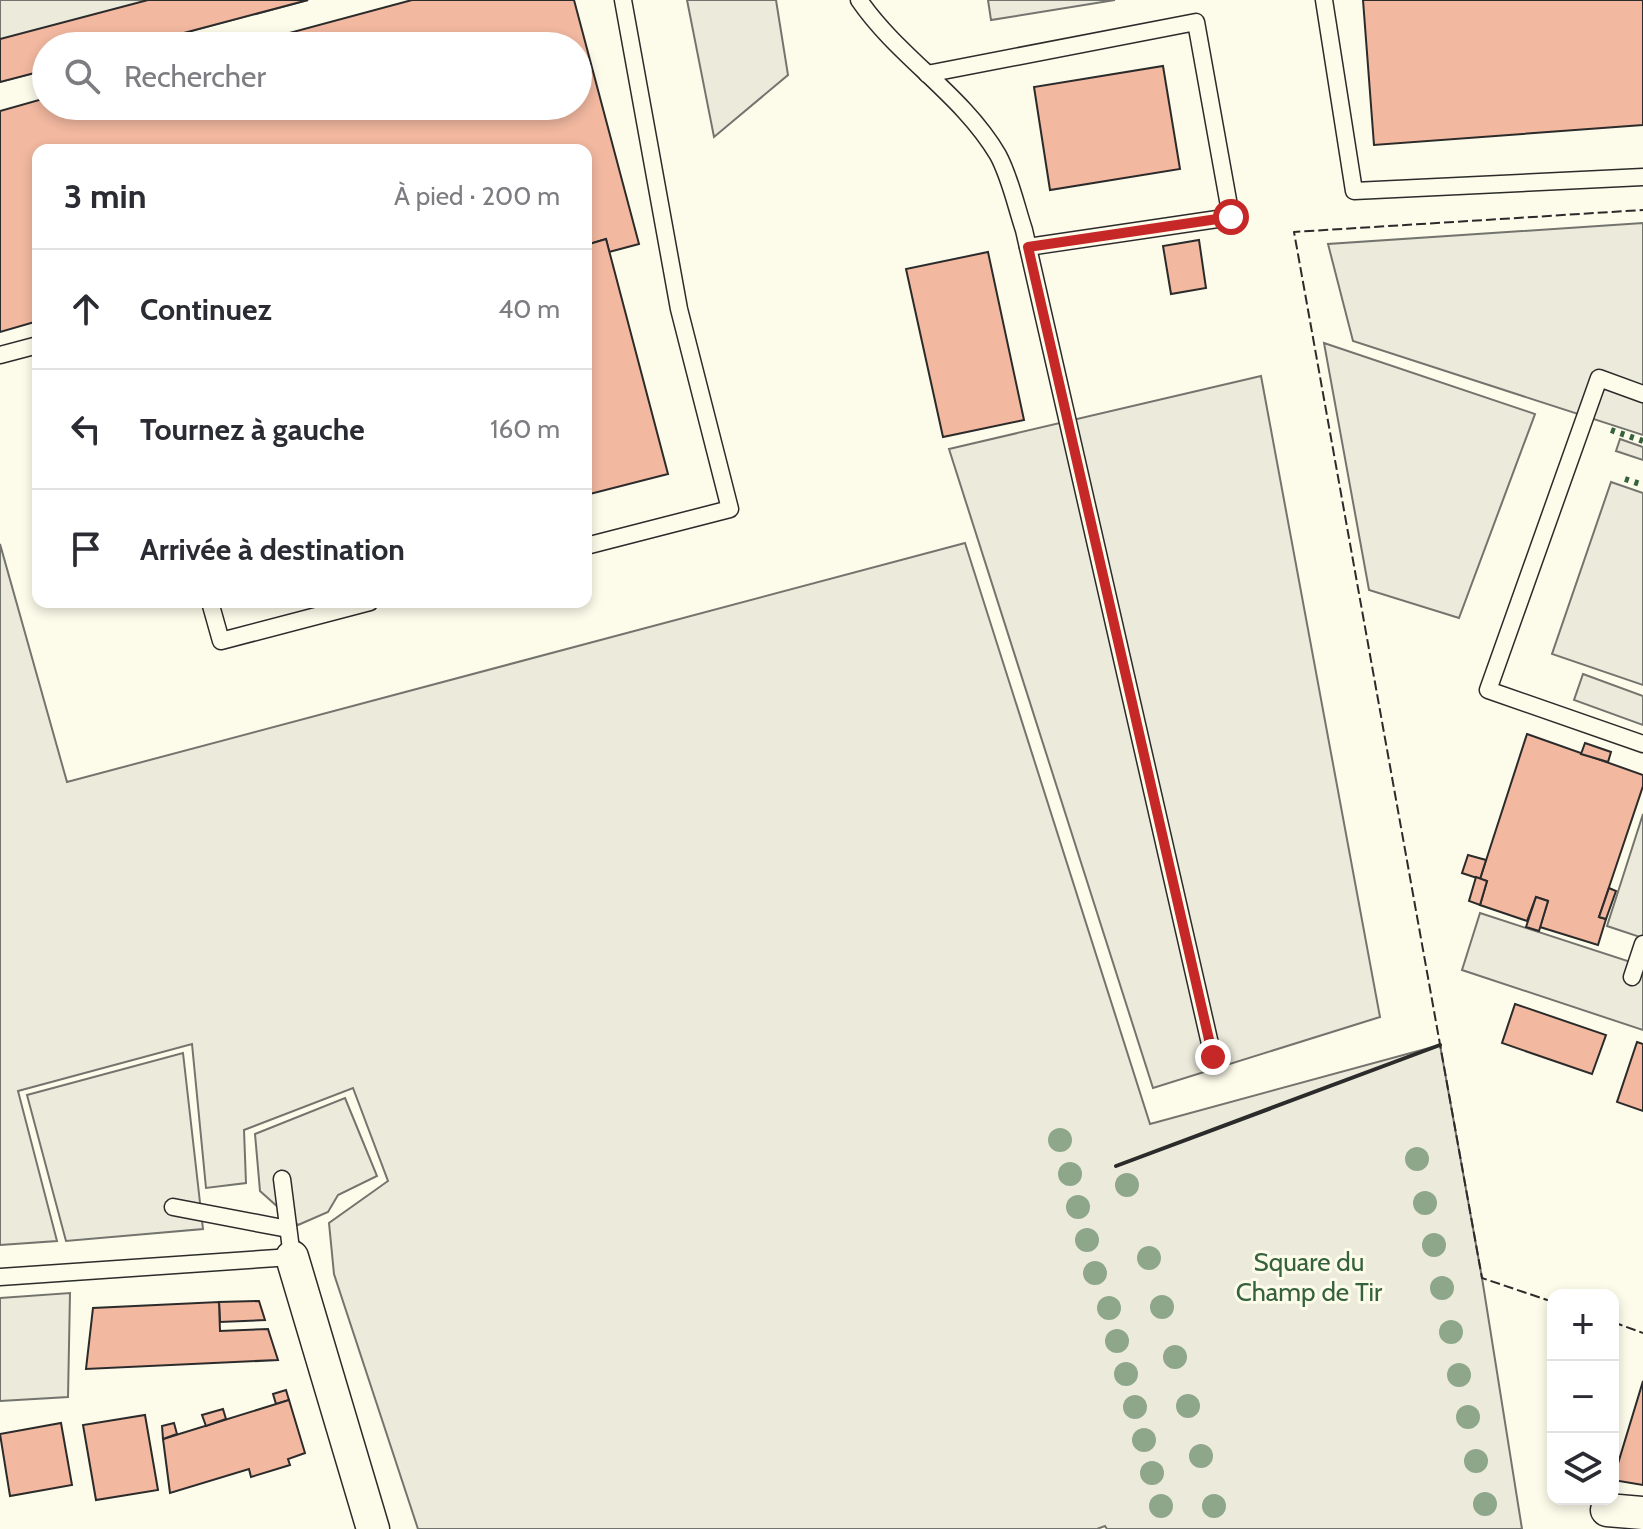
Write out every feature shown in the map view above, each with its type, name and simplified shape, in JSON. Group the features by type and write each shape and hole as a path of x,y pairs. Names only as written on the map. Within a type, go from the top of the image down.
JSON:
{"street":[{"path":"290,1243 373,1529"},
{"path":"1607,1510 1643,1513"}],"lane":[{"path":"592,544 730,509 679,309 623,0"},
{"path":"859,0 927,74 950,93 998,155 1028,247 1213,1057"},
{"path":"1324,0 1354,191 1643,177"},
{"path":"927,74 1196,22 1231,217 1028,247"},
{"path":"0,355 32,347"},
{"path":"1643,394 1599,378 1488,690 1643,744"},
{"path":"212,608 221,641 347,608"},
{"path":"1632,977 1643,944"},
{"path":"282,1179 290,1243"},
{"path":"173,1207 290,1243"},
{"path":"0,1277 290,1243"}],"green space":[{"name":"Square du Champ de Tir","path":"965,543 1150,1124 1440,1045 1482,1278 1522,1529 1107,1529 1105,1526 1097,1529 418,1529 334,1274 329,1223 388,1181 353,1088 244,1130 246,1183 206,1188 192,1044 18,1091 57,1241 0,1245 0,544 67,782"},
{"path":"70,1293 68,1397 0,1401 0,1298"}],"shaded area":[{"path":"0,0 308,0 188,32 32,32 32,74 0,82"},
{"path":"687,0 776,0 788,75 714,137"},
{"path":"988,0 1115,0 991,20"},
{"path":"1643,223 1643,435 1353,341 1328,244"},
{"path":"1324,343 1535,414 1459,618 1369,590"},
{"path":"1261,376 1380,1017 1153,1088 949,449"},
{"path":"1620,439 1643,447 1643,460 1616,451"},
{"path":"1611,482 1643,493 1643,685 1552,654"},
{"path":"1583,674 1643,696 1643,725 1574,700"},
{"path":"1643,814 1643,938 1607,926"},
{"path":"1480,913 1643,966 1643,1030 1462,970"},
{"path":"183,1053 203,1229 66,1241 27,1095"},
{"path":"345,1098 377,1176 338,1195 328,1212 298,1225 260,1191 255,1134"}],"building":[{"path":"148,0 308,0 188,32 32,32 32,74 0,82 0,39"},
{"path":"412,0 574,0 583,32 293,32"},
{"path":"1363,0 1643,0 1643,125 1374,145"},
{"path":"1163,66 1180,169 1050,190 1034,87"},
{"path":"592,68 639,244 609,252 606,239 592,243 592,144 32,144 32,323 0,332 0,111 32,102 32,120 592,120"},
{"path":"606,239 668,474 592,493 592,243"},
{"path":"1199,240 1206,288 1171,294 1163,246"},
{"path":"988,252 1024,420 943,437 906,269"},
{"path":"1527,734 1643,775 1643,786 1599,917 1606,919 1598,945 1540,927 1548,901 1536,897 1527,921 1480,905 1487,881 1480,879"},
{"path":"1585,743 1611,752 1608,762 1581,754"},
{"path":"1468,855 1486,860 1480,879 1462,873"},
{"path":"1476,877 1487,881 1480,905 1469,901"},
{"path":"1609,888 1616,891 1606,919 1599,917"},
{"path":"1536,897 1548,901 1539,931 1526,927"},
{"path":"1515,1004 1606,1035 1592,1074 1502,1043"},
{"path":"1637,1042 1643,1044 1643,1111 1617,1102"},
{"path":"259,1301 265,1320 220,1322 219,1302"},
{"path":"219,1302 220,1331 268,1329 278,1360 86,1369 93,1308"},
{"path":"1643,1381 1643,1485 1619,1481 1619,1460"},
{"path":"286,1390 289,1400 276,1404 273,1394"},
{"path":"289,1400 305,1453 288,1459 290,1465 251,1477 249,1469 170,1493 163,1439"},
{"path":"223,1409 226,1419 206,1426 202,1415"},
{"path":"145,1415 158,1490 96,1500 83,1425"},
{"path":"61,1423 72,1485 10,1496 0,1434"},
{"path":"174,1423 177,1434 163,1439 162,1426"}],"hedge":[{"path":"1611,430 1643,441"},
{"path":"1625,479 1643,485"}],"fence":[{"path":"1547,1300 1482,1278 1294,232 1643,210"},
{"path":"1619,1324 1643,1333"}],"wall":[{"path":"1116,1166 1440,1045"}],"route":[{"path":"1213,1057 1028,247 1231,217"}]}
